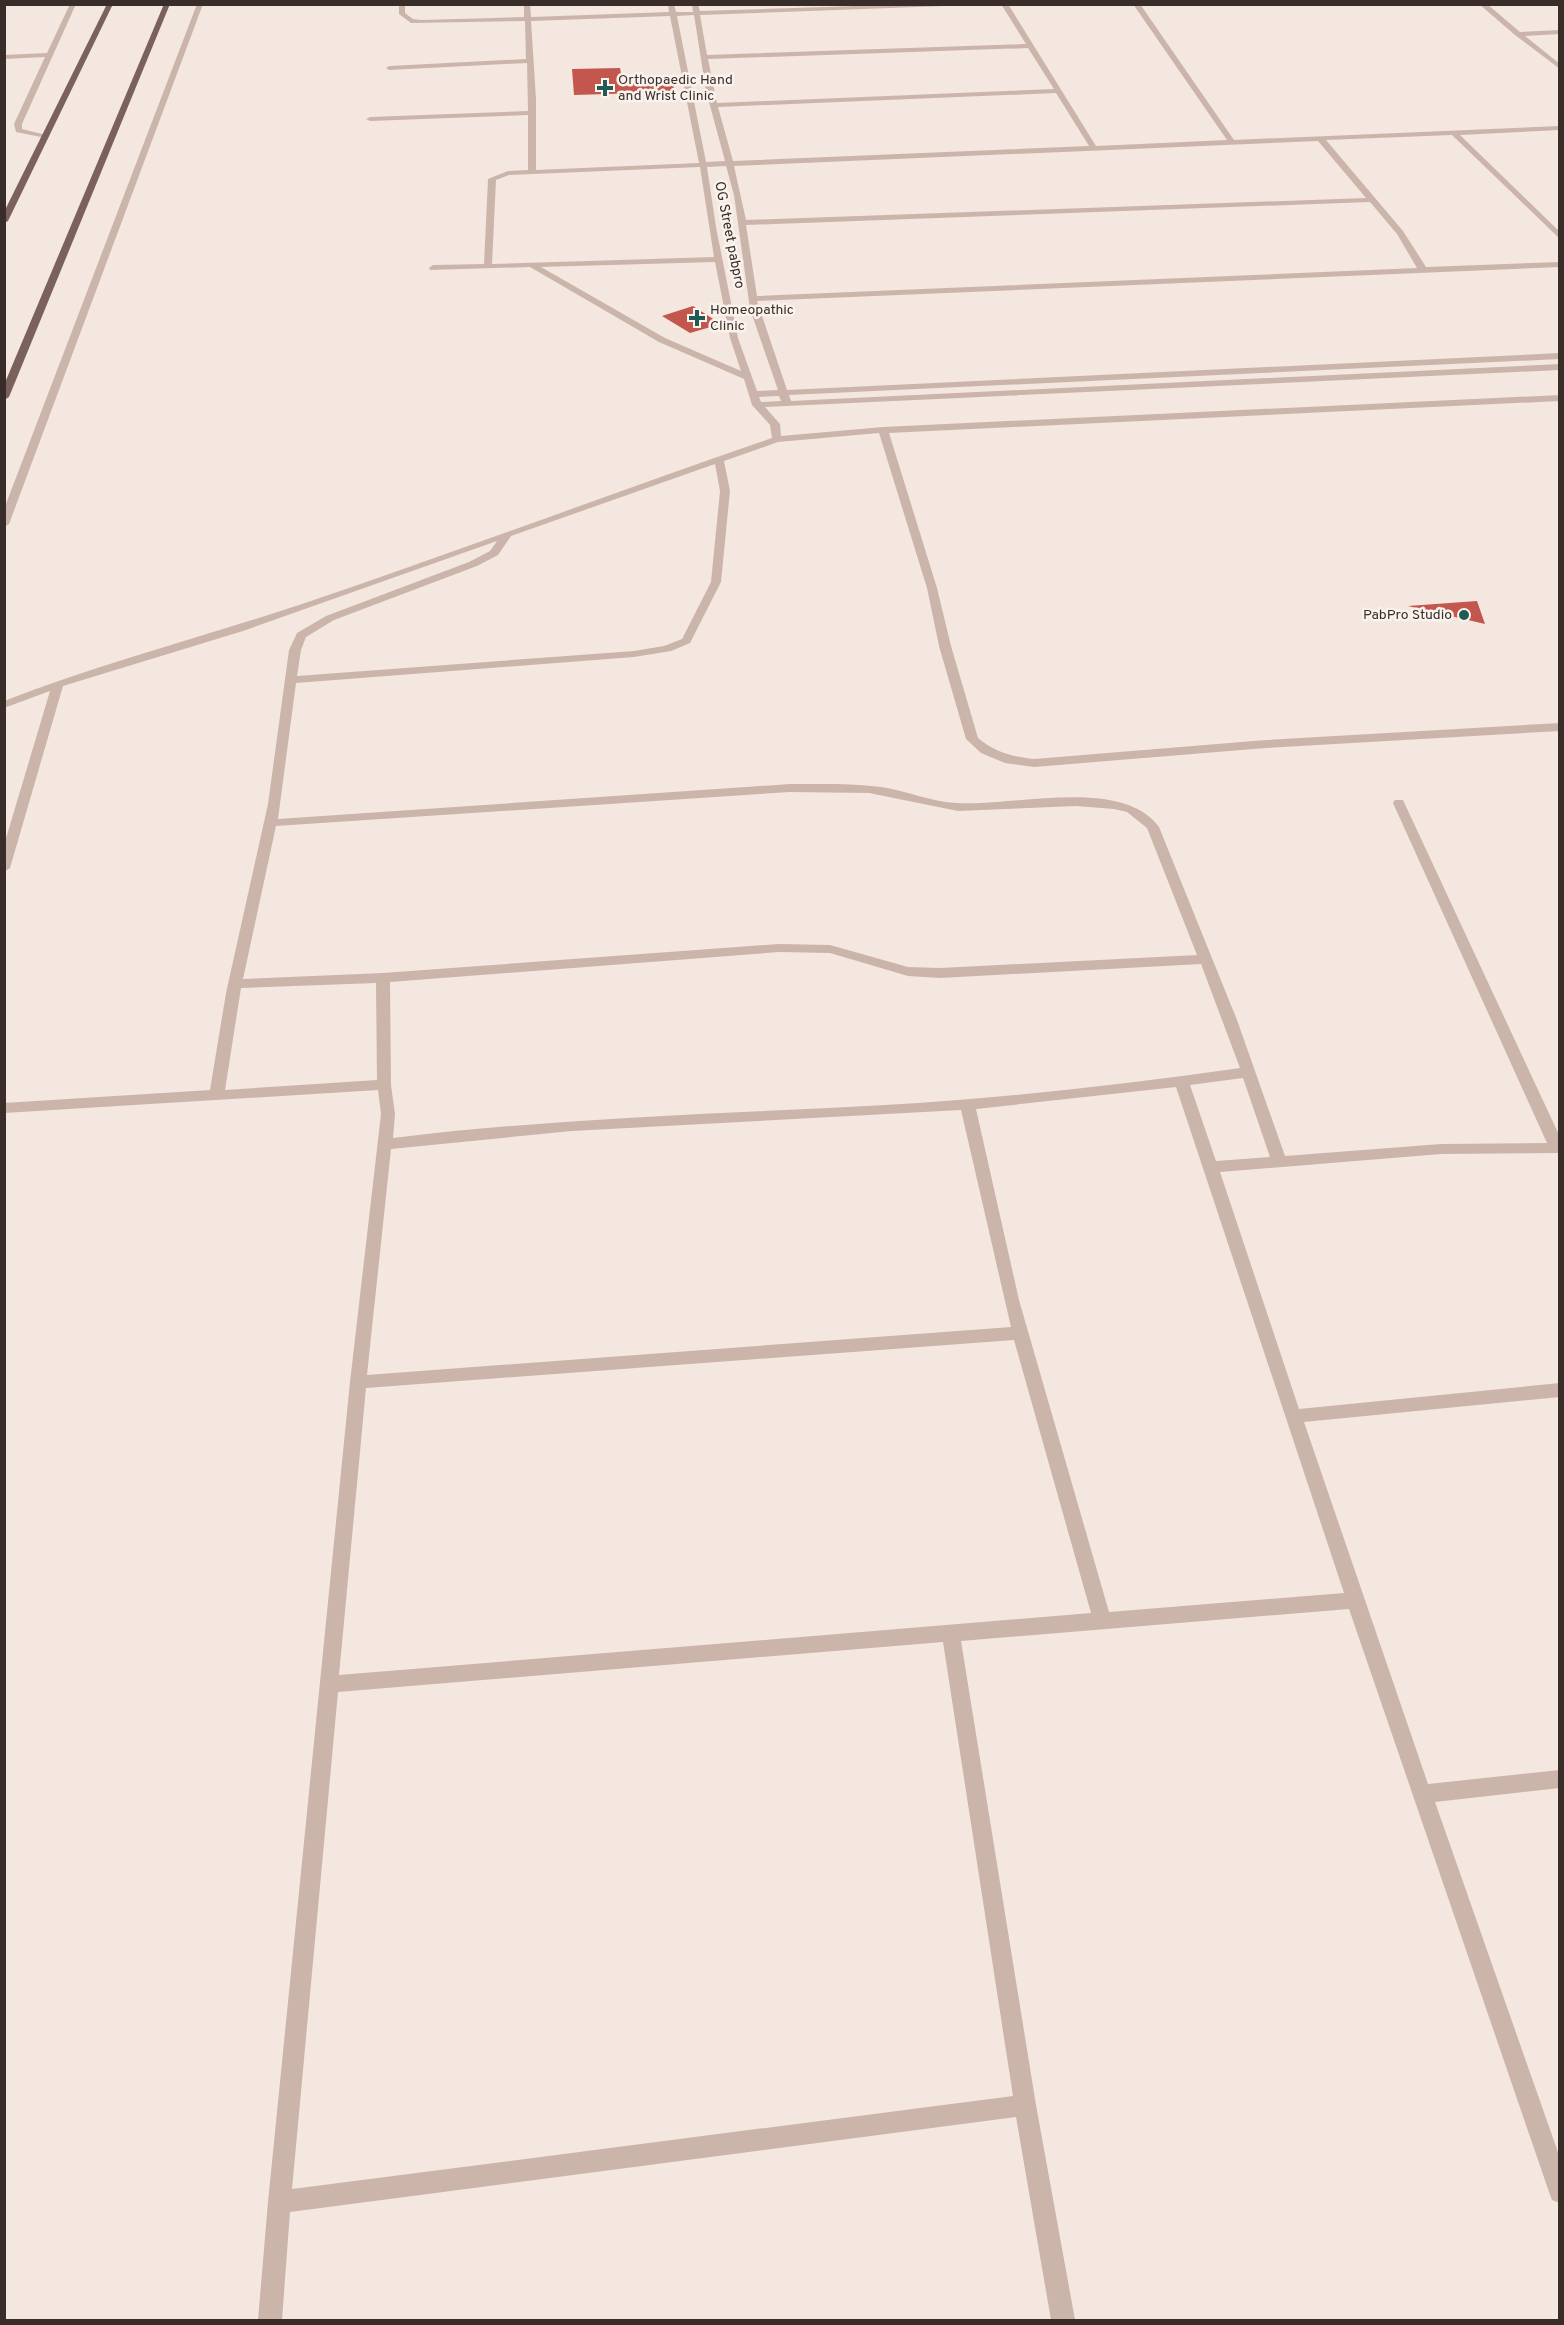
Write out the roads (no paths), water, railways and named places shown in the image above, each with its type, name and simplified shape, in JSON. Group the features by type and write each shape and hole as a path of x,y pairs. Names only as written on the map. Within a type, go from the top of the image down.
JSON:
{"main road":[{"path":"4,220 110,4"},
{"path":"4,397 167,4"}],"street":[{"path":"46,136 25,133 19,129 18,124 73,4"},
{"path":"4,524 201,4"},
{"path":"402,4 402,14 405,18 421,22 673,14 696,9 995,4"},
{"path":"527,4 532,172"},
{"name":"OG Street pabpro","path":"671,4 686,70 734,338 757,405 775,424"},
{"path":"1004,4 1093,146"},
{"path":"1136,4 1231,141"},
{"path":"1482,4 1559,67"},
{"name":"OG Street pabpro","path":"696,9 704,57 743,223 752,299 787,403"},
{"path":"1517,34 1560,32"},
{"path":"704,57 1030,46"},
{"path":"4,57 49,55"},
{"path":"388,68 529,61"},
{"path":"715,105 1059,91"},
{"path":"370,119 532,113"},
{"path":"488,267 492,180 508,173 1093,146 1560,128"},
{"path":"1453,132 1560,237"},
{"path":"1319,137 1400,233 1423,270"},
{"path":"743,223 1372,200"},
{"path":"433,268 719,259"},
{"path":"752,299 1560,264"},
{"path":"532,265 662,340 746,377"},
{"path":"753,394 1560,356"},
{"path":"757,405 1560,367"},
{"path":"4,705 58,684 239,629 777,439 883,430 1560,398"},
{"path":"777,439 775,424 787,403"},
{"path":"883,430 932,588 945,646 972,739 985,750 1009,760 1034,763 1266,744 1560,727"},
{"path":"291,680 634,654 667,649 686,641 716,582 725,491 719,460"},
{"path":"217,1094 236,984 270,824 295,650 301,635 330,618 473,564 494,553 506,536"},
{"path":"4,868 58,684"},
{"path":"270,824 790,788 864,789 897,793 954,807 983,808 1088,803 1114,806 1141,813 1153,827 1206,959 1279,1160"},
{"path":"1210,1167 1441,1149 1558,1148 1400,803"},
{"path":"236,984 383,978 779,948 831,949 908,971 940,973 1206,959"},
{"path":"270,2320 279,2202 358,1382 388,1114 384,1085 383,978"},
{"path":"383,1145 452,1135 645,1122 889,1110 1182,1082 1248,1072"},
{"path":"1182,1082 1355,1600 1560,2192"},
{"path":"4,1108 384,1085"},
{"path":"967,1103 1020,1333 1102,1621"},
{"path":"358,1382 1020,1333"},
{"path":"1294,1416 1560,1390"},
{"path":"329,1684 1355,1600"},
{"path":"951,1634 1024,2105 1063,2320"},
{"path":"1422,1794 1560,1779"},
{"path":"279,2202 1024,2105"}],"place":[{"name":"Orthopaedic Hand and Wrist Clinic","path":"605,88"},
{"name":"Homeopathic Clinic","path":"697,318"},
{"name":"PabPro Studio","path":"1464,615"}]}
